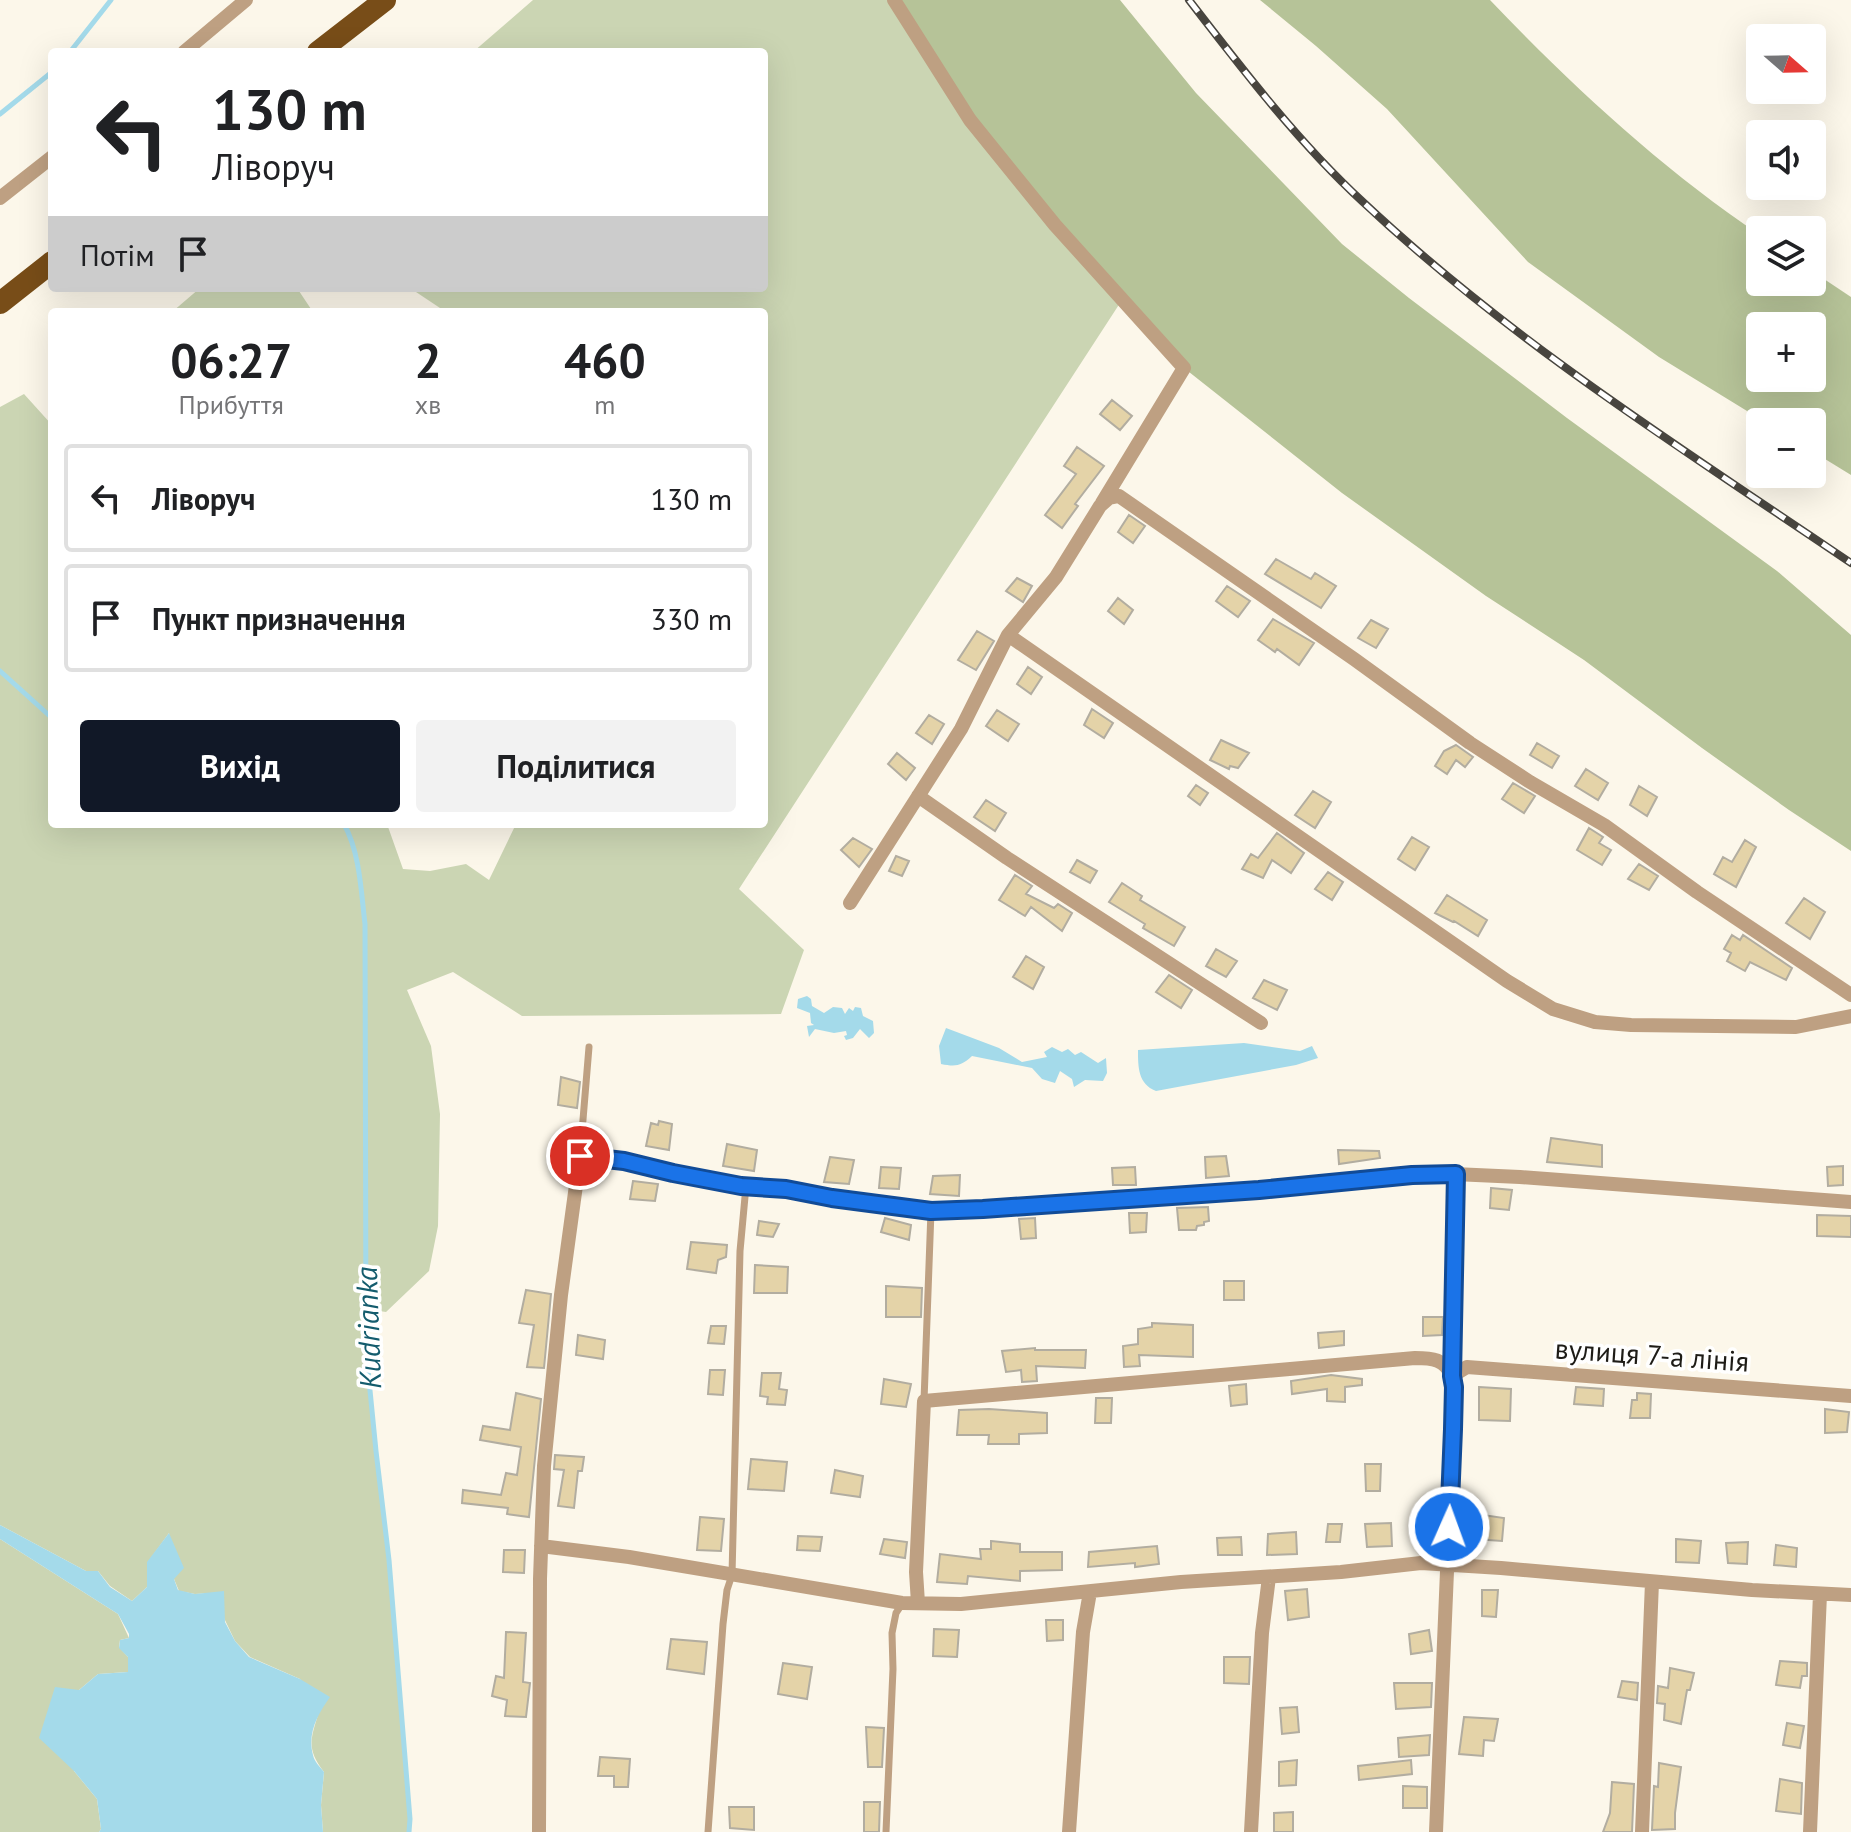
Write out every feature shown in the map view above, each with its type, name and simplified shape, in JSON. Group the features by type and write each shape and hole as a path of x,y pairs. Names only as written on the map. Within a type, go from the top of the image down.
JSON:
{"highway":[{"path":"323,48 385,0"},
{"path":"0,303 48,265"}],"street":[{"path":"189,48 246,0"},
{"path":"850,903 961,729 1008,635 1056,577 1184,368 1055,225 970,120 894,0"},
{"path":"0,198 48,160"},
{"path":"1100,506 1109,498 1119,496 1131,503 1470,743 1604,825 1697,892 1851,995"},
{"path":"1008,635 1507,981 1553,1009 1595,1022 1631,1025 1796,1027 1851,1016"},
{"path":"918,796 1007,858 1261,1023"},
{"path":"539,1832 544,1466 561,1295 580,1156 624,1161 746,1186 931,1211 1456,1174 1851,1202"},
{"path":"1436,1832 1453,1429 1456,1174"},
{"path":"910,1603 916,1572 924,1401 1415,1358 1442,1362 1452,1376"},
{"name":"вулиця 7-а лінія","path":"1452,1376 1467,1367 1851,1396"},
{"path":"541,1546 629,1557 910,1603 961,1604 1421,1563 1851,1595"},
{"path":"1251,1832 1262,1633 1269,1577"},
{"path":"1642,1832 1652,1582"},
{"path":"1069,1832 1083,1632 1090,1592"},
{"path":"1810,1832 1820,1594"}],"lane":[{"path":"580,1156 589,1047"},
{"path":"708,1832 723,1624 732,1575 740,1251 746,1186"},
{"path":"924,1401 931,1211"},
{"path":"886,1832 892,1633 896,1613 910,1603"}],"green space":[{"path":"533,0 894,0 1122,300 739,889 804,950 781,1014 522,1016 453,972 407,990 431,1046 440,1114 438,1226 429,1271 386,1312 366,1309 371,1403 396,1623 409,1832 323,1832 321,1805 324,1772 312,1745 318,1715 300,1679 250,1657 235,1641 212,1593 179,1591 174,1579 169,1533 148,1562 147,1587 132,1601 110,1586 98,1571 86,1571 0,1525 0,407 24,394 48,421 48,828 388,828 403,869 430,871 466,864 489,880 514,828 768,828 768,308 440,308 416,292 768,292 768,48 478,48"},
{"path":"894,0 1120,0 1196,93 1342,244 1567,418 1777,571 1851,635 1851,851 1702,748 1584,660 1486,596 1342,493 1184,368 970,120"},
{"path":"1260,0 1490,0 1619,125 1688,183 1746,225 1746,296 1826,296 1826,280 1851,297 1851,475 1826,460 1826,408 1746,410 1659,357 1528,262 1387,109"},
{"path":"195,292 300,292 310,308 177,308"},
{"path":"0,1539 118,1614 129,1638 120,1640 119,1647 128,1657 128,1672 98,1674 79,1690 74,1771 97,1799 99,1832 0,1832"}],"water":[{"path":"807,996 812,1006 824,1013 833,1007 842,1008 845,1014 849,1008 853,1011 855,1007 861,1008 863,1016 873,1021 874,1033 869,1038 860,1029 853,1038 846,1040 846,1031 834,1033 815,1029 809,1037 807,1026 814,1025 810,1013 797,1008 798,999"},
{"path":"946,1028 999,1048 1022,1062 1047,1057 1044,1052 1052,1047 1062,1052 1068,1049 1075,1055 1081,1052 1098,1063 1106,1058 1107,1073 1103,1081 1085,1080 1074,1087 1072,1079 1060,1071 1055,1083 1042,1079 1032,1068 972,1056 958,1065 941,1064 939,1046"},
{"path":"1244,1043 1300,1051 1312,1046 1318,1058 1296,1065 1156,1091 1146,1084 1140,1074 1138,1050"},
{"path":"0,1525 86,1571 98,1571 110,1587 132,1601 147,1587 147,1562 169,1533 184,1568 174,1579 178,1590 195,1594 224,1591 225,1622 235,1641 249,1657 300,1679 330,1697 318,1717 311,1739 314,1757 324,1772 321,1805 323,1832 99,1832 97,1799 74,1771 39,1738 55,1687 79,1690 98,1674 128,1672 128,1657 119,1648 120,1640 129,1638 129,1634 118,1614 0,1539"}],"building":[{"path":"1112,400 1132,416 1120,430 1100,414"},
{"path":"1077,447 1104,466 1075,504 1078,506 1062,528 1045,515 1076,474 1064,466"},
{"path":"1129,515 1145,526 1133,543 1118,532"},
{"path":"1276,559 1311,579 1315,573 1336,586 1321,608 1265,574"},
{"path":"1017,578 1032,586 1023,602 1006,591"},
{"path":"1227,586 1250,601 1238,617 1216,601"},
{"path":"1118,598 1133,610 1124,624 1108,611"},
{"path":"1273,619 1314,643 1299,665 1258,640"},
{"path":"1371,620 1388,629 1376,648 1358,638"},
{"path":"977,631 994,641 976,670 958,660"},
{"path":"1028,667 1042,677 1031,694 1017,684"},
{"path":"1092,709 1113,723 1104,738 1084,725"},
{"path":"997,710 1019,724 1008,741 986,726"},
{"path":"929,715 944,724 932,744 916,733"},
{"path":"1221,740 1249,753 1238,768 1230,766 1229,769 1210,760"},
{"path":"1537,743 1559,756 1552,768 1530,755"},
{"path":"1456,745 1473,757 1465,767 1456,760 1447,774 1435,766 1444,751"},
{"path":"897,753 915,768 906,780 888,764"},
{"path":"1586,769 1608,783 1598,800 1575,786"},
{"path":"1513,783 1535,796 1524,813 1502,799"},
{"path":"1196,785 1208,793 1200,805 1188,796"},
{"path":"1639,786 1657,797 1647,816 1630,805"},
{"path":"1313,791 1331,802 1315,828 1295,815"},
{"path":"986,800 1006,813 995,831 974,817"},
{"path":"1589,828 1603,837 1599,843 1611,850 1602,865 1577,850"},
{"path":"1277,833 1304,853 1291,873 1272,860 1263,878 1242,869 1251,854 1258,858"},
{"path":"1412,837 1429,847 1415,870 1398,859"},
{"path":"853,838 872,849 859,867 841,850"},
{"path":"1745,840 1756,847 1736,887 1714,874 1723,857 1732,862"},
{"path":"896,856 909,861 902,876 889,871"},
{"path":"1077,860 1097,871 1090,883 1070,872"},
{"path":"1639,864 1658,876 1649,890 1628,879"},
{"path":"1328,872 1343,882 1332,900 1315,889"},
{"path":"1015,875 1032,886 1026,894 1054,908 1058,904 1072,913 1062,931 1031,907 1025,916 999,900"},
{"path":"1122,883 1142,896 1140,900 1185,927 1174,946 1143,928 1145,924 1109,902"},
{"path":"1447,895 1487,920 1478,936 1435,913"},
{"path":"1804,898 1825,912 1810,939 1786,923"},
{"path":"1732,935 1740,940 1743,935 1792,968 1786,980 1750,962 1745,971 1727,961 1731,953 1724,949"},
{"path":"1216,949 1237,961 1226,977 1206,966"},
{"path":"1026,956 1044,967 1033,989 1013,977"},
{"path":"1169,975 1192,990 1181,1008 1156,992"},
{"path":"1264,980 1287,990 1277,1010 1253,998"},
{"path":"561,1077 580,1082 577,1108 558,1105"},
{"path":"659,1121 672,1124 669,1150 646,1146 651,1123 658,1125"},
{"path":"1551,1138 1602,1145 1602,1167 1547,1162"},
{"path":"727,1144 757,1150 754,1171 723,1166"},
{"path":"1338,1150 1379,1151 1380,1158 1339,1164"},
{"path":"1226,1156 1229,1176 1206,1178 1205,1157"},
{"path":"830,1157 854,1160 849,1184 824,1182"},
{"path":"1843,1166 1843,1185 1828,1186 1827,1167"},
{"path":"881,1167 901,1168 899,1189 879,1188"},
{"path":"1135,1167 1136,1185 1113,1185 1112,1168"},
{"path":"960,1175 959,1196 930,1194 933,1176"},
{"path":"633,1181 658,1184 655,1201 630,1199"},
{"path":"1491,1188 1512,1190 1509,1210 1490,1208"},
{"path":"1208,1207 1209,1221 1204,1225 1197,1226 1196,1230 1179,1230 1177,1208"},
{"path":"1129,1213 1147,1213 1146,1232 1130,1233"},
{"path":"1817,1215 1851,1216 1851,1237 1817,1236"},
{"path":"885,1218 911,1225 909,1240 881,1232"},
{"path":"1035,1218 1036,1238 1021,1239 1019,1219"},
{"path":"759,1221 779,1224 773,1237 757,1235"},
{"path":"691,1242 727,1245 726,1257 718,1260 716,1273 687,1269"},
{"path":"755,1265 788,1267 787,1293 754,1293"},
{"path":"1224,1281 1244,1281 1244,1300 1224,1300"},
{"path":"886,1286 922,1288 921,1317 886,1317"},
{"path":"526,1290 551,1294 544,1368 527,1367 534,1325 519,1323"},
{"path":"1423,1317 1443,1317 1442,1335 1423,1336"},
{"path":"1152,1323 1193,1325 1193,1357 1139,1355 1140,1366 1124,1367 1123,1346 1138,1344 1138,1329 1152,1327"},
{"path":"711,1326 726,1326 724,1344 708,1343"},
{"path":"1344,1331 1344,1345 1319,1348 1318,1333"},
{"path":"578,1335 605,1340 603,1359 576,1355"},
{"path":"1035,1348 1086,1350 1085,1368 1036,1366 1037,1381 1022,1382 1021,1370 1006,1372 1002,1351"},
{"path":"710,1370 725,1370 723,1395 708,1394"},
{"path":"762,1373 781,1373 779,1389 787,1390 785,1405 767,1404 768,1397 760,1396"},
{"path":"1331,1375 1362,1379 1362,1385 1345,1387 1345,1402 1327,1401 1327,1389 1292,1394 1291,1381"},
{"path":"884,1379 911,1384 906,1407 881,1404"},
{"path":"1246,1384 1247,1404 1231,1406 1229,1386"},
{"path":"1479,1387 1511,1389 1510,1421 1479,1420"},
{"path":"1576,1387 1604,1389 1603,1406 1574,1404"},
{"path":"516,1393 541,1399 529,1517 507,1514 508,1508 462,1503 463,1490 501,1495 506,1473 517,1475 521,1447 480,1440 483,1426 510,1430"},
{"path":"1637,1393 1651,1394 1650,1418 1630,1418 1632,1400 1637,1400"},
{"path":"1096,1398 1112,1398 1111,1423 1095,1423"},
{"path":"1825,1409 1849,1412 1847,1432 1825,1433"},
{"path":"959,1410 1047,1413 1047,1433 1019,1434 1019,1444 988,1444 989,1435 957,1435"},
{"path":"555,1455 584,1457 582,1471 578,1471 574,1508 558,1506 564,1470 554,1469"},
{"path":"751,1459 787,1462 784,1491 748,1489"},
{"path":"1365,1464 1381,1464 1380,1491 1366,1491"},
{"path":"835,1470 863,1476 860,1497 831,1493"},
{"path":"1476,1514 1504,1518 1502,1541 1474,1539"},
{"path":"700,1517 724,1519 721,1551 697,1550"},
{"path":"1391,1523 1392,1546 1367,1547 1365,1524"},
{"path":"1419,1523 1433,1525 1432,1543 1417,1542"},
{"path":"1328,1524 1342,1524 1340,1542 1326,1542"},
{"path":"1296,1532 1297,1554 1267,1555 1268,1534"},
{"path":"798,1536 822,1537 820,1551 797,1550"},
{"path":"1241,1537 1242,1555 1218,1555 1217,1538"},
{"path":"884,1539 907,1542 905,1558 880,1554"},
{"path":"1676,1539 1701,1541 1699,1563 1676,1562"},
{"path":"991,1541 1020,1544 1020,1552 1062,1552 1062,1570 1020,1571 1020,1581 968,1576 967,1584 937,1582 940,1554 981,1559 980,1549 991,1549"},
{"path":"1748,1542 1747,1564 1728,1563 1726,1543"},
{"path":"1776,1545 1797,1548 1796,1567 1774,1565"},
{"path":"1157,1546 1159,1564 1088,1567 1089,1552"},
{"path":"504,1550 525,1550 524,1573 503,1572"},
{"path":"1307,1589 1309,1617 1288,1620 1285,1591"},
{"path":"1482,1590 1498,1590 1496,1617 1482,1616"},
{"path":"1046,1620 1063,1620 1063,1640 1047,1641"},
{"path":"934,1629 959,1630 957,1657 933,1656"},
{"path":"1429,1630 1432,1651 1411,1654 1409,1634"},
{"path":"506,1632 526,1633 523,1682 530,1683 526,1717 505,1716 507,1700 492,1696 496,1676 504,1678"},
{"path":"671,1639 707,1642 704,1674 667,1669"},
{"path":"1224,1657 1250,1657 1249,1684 1224,1683"},
{"path":"1780,1661 1807,1663 1807,1676 1802,1676 1800,1688 1776,1685"},
{"path":"783,1663 812,1667 807,1699 778,1694"},
{"path":"1670,1668 1694,1673 1690,1690 1687,1690 1681,1724 1664,1720 1665,1704 1657,1703 1658,1686 1668,1688"},
{"path":"1622,1681 1638,1683 1637,1700 1618,1697"},
{"path":"1394,1683 1432,1683 1431,1707 1396,1709"},
{"path":"1297,1707 1299,1732 1282,1734 1280,1708"},
{"path":"1464,1717 1498,1719 1494,1741 1484,1740 1483,1756 1459,1754"},
{"path":"1787,1723 1804,1726 1800,1748 1783,1745"},
{"path":"866,1727 884,1728 882,1767 868,1767"},
{"path":"1430,1735 1429,1755 1399,1757 1398,1738"},
{"path":"600,1757 630,1759 628,1787 614,1787 614,1776 598,1776"},
{"path":"1297,1760 1296,1785 1279,1786 1279,1762"},
{"path":"1411,1760 1412,1774 1359,1780 1358,1766"},
{"path":"1659,1763 1681,1767 1675,1829 1652,1830 1654,1786 1658,1787"},
{"path":"1780,1779 1802,1783 1801,1814 1776,1811"},
{"path":"1612,1782 1634,1784 1632,1832 1603,1832 1610,1813"},
{"path":"1403,1786 1427,1787 1427,1808 1403,1808"},
{"path":"864,1802 880,1802 879,1832 864,1832"},
{"path":"729,1807 754,1807 754,1830 730,1828"},
{"path":"1293,1812 1293,1832 1274,1832 1274,1813"}],"waterway":[{"name":"Kudrianka","path":"73,48 111,0"},
{"name":"Kudrianka","path":"0,114 48,75"},
{"name":"Kudrianka","path":"0,671 48,714"},
{"name":"Kudrianka","path":"346,828 357,860 365,924 366,1350 389,1560 409,1832"}],"railway":[{"path":"1189,0 1316,155 1420,253 1538,348 1851,563"}],"route":[{"path":"580,1156 624,1161 741,1186 786,1189 922,1211 1456,1174 1449,1527"}]}
